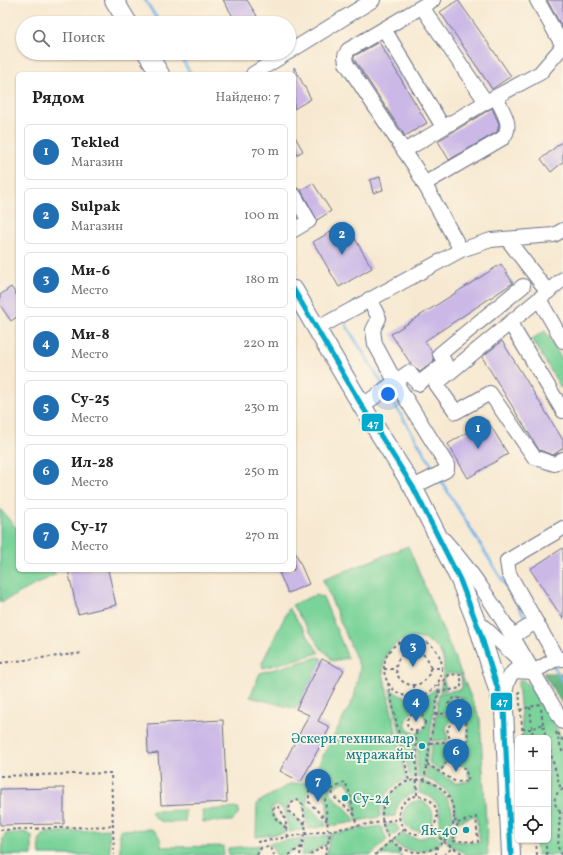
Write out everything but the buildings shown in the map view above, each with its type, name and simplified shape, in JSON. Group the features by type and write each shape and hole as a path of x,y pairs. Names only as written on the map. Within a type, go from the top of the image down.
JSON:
{"main road":[{"path":"114,0 124,16"},
{"path":"151,60 159,72"},
{"path":"296,293 318,328 362,406 413,487 460,580 512,710 509,801 511,855"},
{"path":"509,801 515,824"},
{"path":"520,843 523,855"}],"street":[{"path":"296,47 373,0"},
{"path":"404,151 491,99 540,73 563,46 537,0"},
{"path":"424,184 503,138 508,132 509,126 427,3 384,30 348,50 345,56 346,62 404,151 461,250"},
{"path":"384,30 443,127"},
{"path":"256,72 275,60"},
{"path":"296,198 309,221 296,229"},
{"path":"318,328 461,250 491,240 554,235 563,230"},
{"path":"507,239 544,295 563,341"},
{"path":"563,280 436,384 456,412 490,393 534,458 554,464 563,459"},
{"path":"362,406 409,372 418,384 445,362 440,354 524,286"},
{"path":"369,299 379,318 373,330 375,344 388,386 447,465 447,469 438,475 413,487"},
{"path":"510,323 563,411"},
{"path":"512,710 509,676 514,671 533,672 555,661 532,625 509,574 507,561 563,528"},
{"path":"435,530 462,561 513,636 563,722"},
{"path":"475,619 533,672"},
{"path":"513,636 532,625"}],"path":[{"path":"409,781 384,669 389,652 395,645 412,639 422,641 431,646 438,653 442,668 424,781"},
{"path":"413,651 424,655 428,659 430,668 428,676 424,681 414,685 404,682 400,678 396,668 399,658 413,651"},
{"path":"0,663 83,653"},
{"path":"384,669 396,668"},
{"path":"430,668 442,668"},
{"path":"438,692 461,688 461,675 450,674 444,680 448,690"},
{"path":"387,680 397,692 414,697 424,695 432,690 440,678"},
{"path":"414,685 414,697"},
{"path":"518,690 512,710 522,729 523,735"},
{"path":"435,714 466,713 463,699 454,698 448,704 452,713"},
{"path":"536,698 547,716"},
{"path":"512,710 540,704"},
{"path":"540,704 545,734"},
{"path":"530,707 533,735"},
{"path":"416,713 421,714 425,722 423,728 416,732 409,729 406,723 408,717 416,713"},
{"path":"430,743 468,740 466,723 453,722 447,728 450,741"},
{"path":"522,729 532,729 543,724"},
{"path":"563,741 555,728 563,754"},
{"path":"416,732 417,796"},
{"path":"551,754 562,789 556,796 555,800 560,811 558,847 561,855"},
{"path":"427,764 456,782 469,781 465,769 449,758 440,772"},
{"path":"0,776 111,773 114,855"},
{"path":"417,780 439,786 448,795 453,805 454,820 453,828 444,842 428,852 419,854 401,848 391,841 381,822 382,810 386,798 394,788 409,781 417,780"},
{"path":"354,815 334,797 331,790 345,782 349,791 357,826"},
{"path":"325,855 330,830 327,820 325,799 317,787 309,791 308,802 327,820"},
{"path":"417,796 428,800 436,808 436,820 431,829 419,834 413,834 405,828 400,819 401,807 404,802 417,796"},
{"path":"300,855 305,834 305,824 303,805 298,800 291,803 288,811 305,824"},
{"path":"286,828 274,817 273,809 277,806 283,812 288,837"},
{"path":"476,817 478,842 453,841 458,823 476,817"},
{"path":"256,842 400,819"},
{"path":"454,820 458,823"},
{"path":"0,830 113,826"},
{"path":"375,855 405,828"},
{"path":"431,829 444,842 465,855"},
{"path":"263,841 264,847"},
{"path":"310,855 328,843"},
{"path":"536,843 537,855"},
{"path":"545,843 547,855"},
{"path":"258,855 259,850 264,847 271,848 274,855"},
{"path":"289,855 301,847"},
{"path":"436,855 437,847"},
{"path":"444,855 452,847"},
{"path":"401,848 402,855"}],"green space":[{"path":"545,331 563,361 563,387 561,388 532,339"},
{"path":"0,509 16,528 16,572 54,572 56,574 0,603"},
{"path":"408,546 480,719 488,855 467,855 446,842 455,827 452,841 480,843 476,815 458,822 456,820 456,813 452,800 448,794 439,785 426,779 428,766 455,783 470,781 467,768 449,757 440,771 429,763 432,744 469,741 467,721 452,720 446,727 448,740 432,741 436,715 467,714 464,698 453,696 447,703 450,712 436,713 439,693 462,689 461,675 449,673 443,679 447,689 440,691 444,672 441,654 434,645 424,640 413,638 402,640 392,647 386,658 383,673 407,780 395,785 387,794 381,804 380,817 357,821 351,789 345,781 329,790 335,799 347,809 355,822 329,826 326,797 318,785 308,791 307,804 325,822 326,826 308,829 304,804 298,799 289,802 286,811 304,825 305,829 289,832 284,810 278,805 271,808 272,813 283,827 285,833 256,837 257,803 290,784 309,782 354,698 360,668 323,580"},
{"path":"315,595 323,597 348,658 332,661 328,654 322,650 292,605"},
{"path":"289,608 319,653 263,668 262,663"},
{"path":"319,657 322,659 296,709 250,697 260,673"},
{"path":"543,673 563,673 563,705"},
{"path":"521,679 528,684 563,739 563,855 537,855 536,843 551,843 551,735 523,735 518,682"},
{"path":"437,687 424,778 418,778 417,733 423,730 426,726 426,721 421,714 417,712 412,712 406,720 407,728 414,733 416,778 410,779 390,688 401,696 414,698 426,695"},
{"path":"419,781 429,784 437,789 450,803 453,821 450,831 444,840 436,831 439,825 440,812 436,802 426,795 419,793"},
{"path":"415,782 416,793 404,798 401,801 395,816 383,817 385,804 392,793 403,785"},
{"path":"418,801 424,802 432,810 432,822 424,830 418,831 412,830 404,822 403,816 404,810 412,802"},
{"path":"239,808 238,815 232,821 203,822 202,810"},
{"path":"185,810 185,822 161,821 153,816 151,811"},
{"path":"396,824 399,830 390,837 384,825"},
{"path":"381,826 387,840 371,855 326,855 331,834"},
{"path":"109,829 110,855 40,855 39,840 45,833"},
{"path":"151,829 159,836 161,847 223,846 224,855 120,855 120,830"},
{"path":"26,832 32,836 32,855 2,855 3,838 5,834"},
{"path":"403,833 410,837 422,838 433,833 442,842 430,849 418,851 405,849 393,842"},
{"path":"329,835 327,843 307,855 301,855 304,839"},
{"path":"302,838 300,845 286,855 276,855 273,848 266,844"},
{"path":"391,844 399,850 400,855 379,855"},
{"path":"262,845 258,848 256,855 228,855 228,848"}],"waterway":[{"path":"145,0 155,16"},
{"path":"182,60 190,72"},
{"path":"346,325 383,385"},
{"path":"387,392 436,472"},
{"path":"440,479 528,622"},
{"path":"553,665 563,682"}],"transit line":[{"name":"47","path":"296,293 362,406 413,487 460,580 480,632 504,709 511,855"}],"place":[{"name":"Sulpak","path":"342,255"},
{"name":"Тekled","path":"478,449"},
{"name":"Ми-6","path":"413,667"},
{"name":"Ми-8","path":"416,722"},
{"name":"Су-25","path":"459,732"},
{"name":"Әскери техникалар мұражайы","path":"422,746"},
{"name":"Ил-28","path":"456,772"},
{"name":"Су-24","path":"345,798"},
{"name":"Су-17","path":"318,802"},
{"name":"Як-40","path":"466,830"}]}
